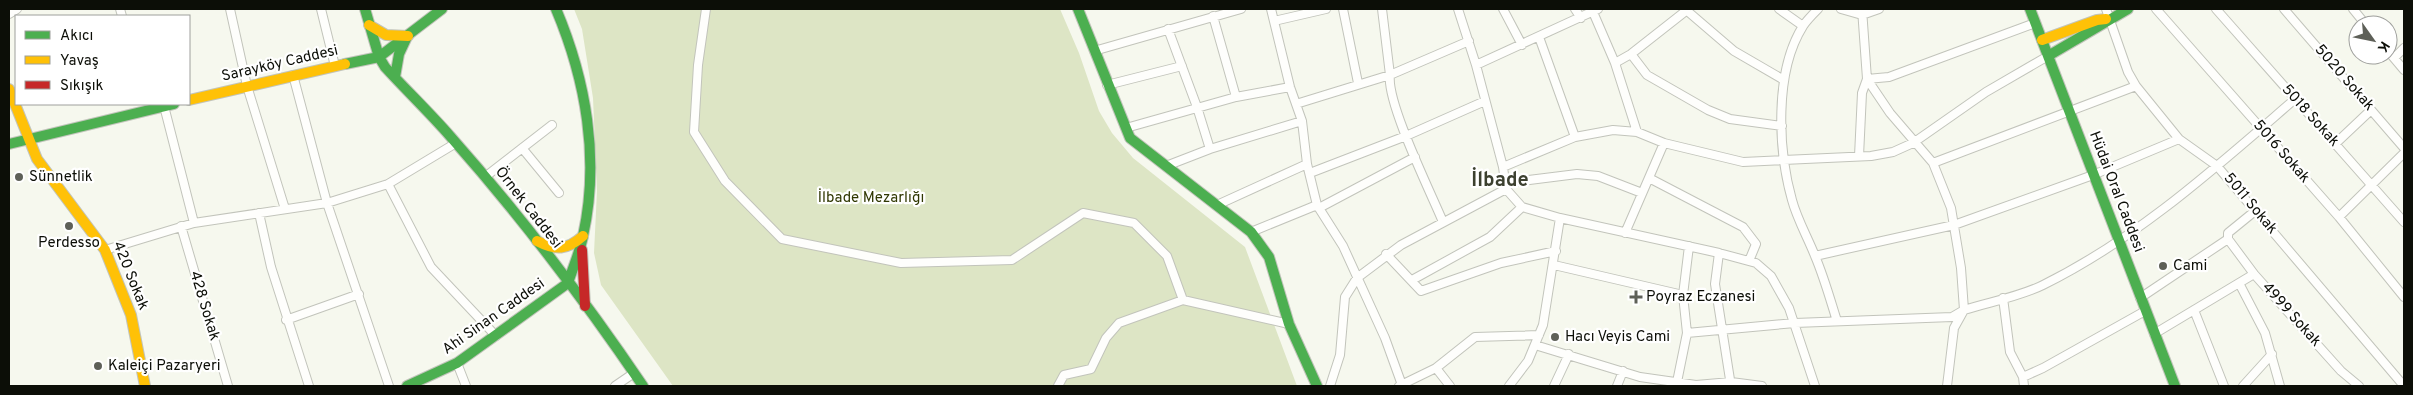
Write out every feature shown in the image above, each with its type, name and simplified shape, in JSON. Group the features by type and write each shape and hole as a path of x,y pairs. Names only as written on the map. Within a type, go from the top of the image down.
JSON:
{"street":[{"path":"9,14 17,9"},
{"path":"230,9 247,86 286,208"},
{"path":"320,9 335,66"},
{"name":"Örnek Caddesi","path":"365,9 379,57 394,77 456,143 537,241 643,386"},
{"path":"379,57 442,9"},
{"path":"556,9 571,44 583,85 588,165 586,213 582,236 568,283"},
{"path":"706,9 698,64 694,132 725,181 782,239 901,263 1012,260 1083,213 1134,222 1168,256 1183,300"},
{"path":"1078,9 1107,85 1130,138 1251,232 1269,257 1289,324 1317,386"},
{"path":"1094,51 1241,9"},
{"path":"1271,9 1290,87 1302,121 1308,164 1318,206 1343,246 1385,338 1401,386 1436,368 1448,356 1475,337 1539,335"},
{"path":"1274,21 1326,9"},
{"path":"1343,9 1358,84"},
{"path":"1383,9 1390,75 1389,84 1406,136 1443,222"},
{"path":"1458,9 1486,101 1506,186 1522,207 1625,233 1720,252 1756,263 1771,276 1795,323 1815,386"},
{"path":"1503,9 1522,45"},
{"path":"1575,9 1581,18"},
{"path":"1779,9 1803,26"},
{"path":"1818,9 1803,26 1792,49 1784,80 1782,126 1784,160 1792,201 1815,256 1837,321"},
{"path":"1841,9 1862,12 1879,9"},
{"name":"Hüdai Oral Caddesi","path":"2030,9 2175,386"},
{"path":"2042,40 2097,20 2108,14 2128,9"},
{"name":"5016 Sokak","path":"2156,9 2339,218 2404,297"},
{"name":"5018 Sokak","path":"2216,9 2404,222"},
{"name":"5020 Sokak","path":"2284,9 2404,148"},
{"path":"1476,65 1596,10 1637,132"},
{"path":"1615,63 1631,54 1686,10 1734,51 1784,80"},
{"path":"1862,12 1868,79 1890,114 1913,143 1933,163 1946,193 1954,224 1961,268 1964,310 1954,328 1947,386"},
{"path":"1503,167 1575,137 1613,130 1637,132 1664,144 1743,162 1859,156 1893,152 1913,143 1986,92 2048,56 2108,14"},
{"name":"5011 Sokak","path":"2108,14 2128,72 2136,86 2179,139 2217,166 2404,386"},
{"path":"1213,16 1236,97"},
{"path":"1868,79 1889,77 2035,23"},
{"path":"369,25 386,35 408,36"},
{"path":"1168,29 1197,107 1210,149"},
{"path":"394,77 399,54 408,36"},
{"path":"1539,37 1575,137"},
{"path":"1296,104 1390,75 1469,42"},
{"path":"1631,54 1646,75 1708,110 1730,119 1782,126"},
{"name":"Sarayköy Caddesi","path":"190,100 379,57"},
{"path":"1107,85 1182,66"},
{"path":"293,75 327,203 389,386"},
{"path":"1859,156 1862,93 1868,79"},
{"path":"1933,163 2136,86"},
{"path":"1126,128 1236,97 1290,87"},
{"name":"420 Sokak","path":"9,89 37,159 105,250 131,314 145,386"},
{"path":"1687,333 1795,323 1952,317 1964,310 2041,286 2120,242 2179,199 2295,99"},
{"path":"1310,173 1406,136 1486,101"},
{"path":"9,144 145,107 169,105 194,222"},
{"path":"2335,144 2371,110"},
{"path":"1166,166 1210,149 1302,121"},
{"path":"485,177 552,125"},
{"path":"1815,256 1954,224 2093,175 2179,139"},
{"path":"105,250 194,222 327,203 388,184 456,143"},
{"path":"1625,233 1664,144"},
{"path":"522,148 559,193"},
{"path":"2339,218 2404,153"},
{"path":"1251,232 1318,206 1415,158"},
{"path":"1216,205 1308,164"},
{"path":"1330,386 1340,354 1345,297 1357,278 1386,254 1506,186 1577,174 1598,176 1642,193"},
{"path":"1649,178 1743,227 1756,244 1749,261"},
{"path":"388,184 431,267 496,336"},
{"path":"1412,280 1490,237 1522,207"},
{"path":"2140,298 2228,239 2228,233 2255,211"},
{"path":"259,214 286,320 309,386"},
{"path":"1509,386 1528,361 1543,325 1560,218"},
{"name":"428 Sokak","path":"181,226 228,386"},
{"path":"537,241 558,250 565,249 582,236"},
{"path":"582,236 582,275 585,306"},
{"name":"4999 Sokak","path":"2228,239 2254,274 2341,371 2359,386"},
{"path":"1677,382 1687,333 1683,294 1689,246"},
{"path":"1386,254 1421,290 1502,263 1556,251"},
{"path":"1720,252 1715,284 1731,384"},
{"path":"1554,265 1683,294"},
{"path":"2154,334 2254,274"},
{"name":"Ahi Sinan Caddesi","path":"407,386 457,363 568,283"},
{"path":"2239,283 2265,333 2280,386"},
{"path":"286,320 359,294"},
{"path":"2004,298 2010,352 2023,376 2024,386"},
{"path":"1058,386 1064,375 1091,369 1106,338 1120,323 1183,300 1289,324"},
{"path":"2194,310 2224,386"},
{"path":"2023,376 2043,368 2146,311"},
{"path":"1535,345 1640,377 1696,385 1731,384 1762,386"},
{"path":"1554,386 1569,354"},
{"path":"2243,386 2272,354"},
{"path":"457,363 466,386"},
{"path":"1436,368 1450,386"},
{"path":"1617,386 1623,371"},
{"path":"615,386 634,373"}],"green space":[{"name":"İlbade Mezarlığı","path":"574,9 1060,9 1079,53 1099,111 1112,133 1133,158 1245,247 1297,386 673,386 601,285 594,253 597,191 593,98 582,29"}],"traffic: fast":[{"path":"365,9 379,57 385,67 450,136 526,227 598,321 643,386"},
{"path":"345,64 379,57 442,9"},
{"path":"556,9 575,64 582,92 590,149 588,207 582,242 568,283"},
{"path":"1078,9 1130,138 1251,232 1269,257 1289,324 1317,386"},
{"path":"2030,9 2175,386"},
{"path":"2048,56 2128,9"},
{"path":"395,77 399,54 406,39"},
{"path":"9,144 170,105"},
{"path":"407,386 457,363 568,283"}],"traffic: slow":[{"path":"2042,40 2097,20 2106,19"},
{"path":"369,25 386,35 408,36"},
{"path":"190,100 345,64"},
{"path":"9,89 15,104"},
{"path":"15,105 37,159 105,250 131,315 145,386"},
{"path":"537,241 561,248 572,244 583,236"}],"traffic: jam":[{"path":"582,250 585,306"}],"place":[{"name":"Sünnetlik","path":"19,177"},
{"name":"Perdesso","path":"69,226"},
{"name":"Cami","path":"2163,266"},
{"name":"Poyraz Eczanesi","path":"1636,297"},
{"name":"Hacı Veyis Cami","path":"1555,337"},
{"name":"Kaleiçi Pazaryeri","path":"98,366"}],"district":[{"name":"İlbade","path":"1500,181"}]}
